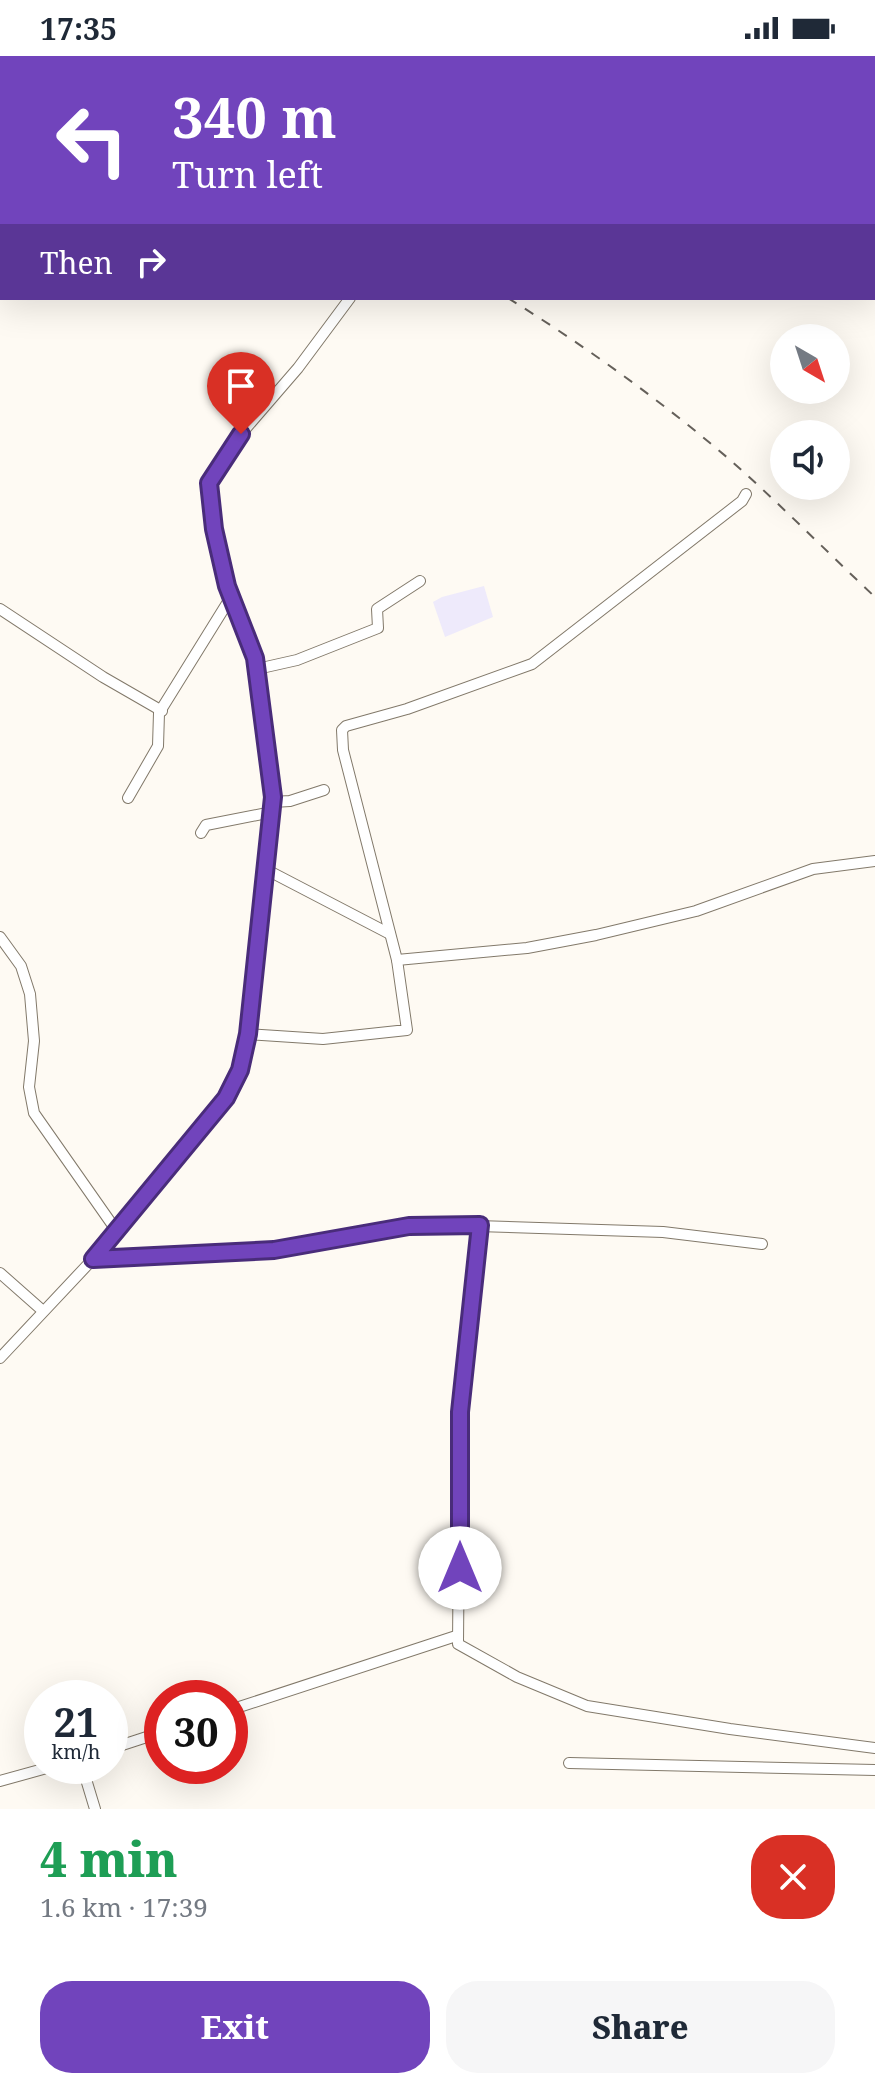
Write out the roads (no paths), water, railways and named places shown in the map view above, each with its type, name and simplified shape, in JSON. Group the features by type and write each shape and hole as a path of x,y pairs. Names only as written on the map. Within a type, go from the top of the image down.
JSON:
{"street":[{"path":"0,1358 93,1259 226,1098 240,1070 248,1034 272,807 257,669 231,597 214,529 209,479 241,434 298,368 349,300"},
{"path":"248,1034 323,1039 407,1030 397,960 343,750 342,730 352,723 407,709 532,664 730,510 746,494"},
{"path":"257,669 297,660 378,628 377,609 420,581"},
{"path":"128,798 158,746 158,716 231,597"},
{"path":"0,609 103,677 162,711"},
{"path":"201,833 206,825 324,790"},
{"path":"397,960 527,948 596,935 696,911 813,869 875,861"},
{"path":"267,870 390,934"},
{"path":"0,937 21,966 30,994 34,1041 29,1087 34,1113 116,1230"},
{"path":"93,1259 274,1250 409,1226 480,1225 663,1232 762,1244"},
{"path":"480,1225 460,1412 460,1592 456,1636 460,1647 517,1677 587,1706 875,1748"},
{"path":"0,1273 43,1311"},
{"path":"248,1704 456,1636"},
{"path":"569,1763 875,1770"},
{"path":"0,1781 24,1774"},
{"path":"87,1784 95,1809"}],"railway":[{"path":"511,300 622,374 703,437 875,597"}]}
